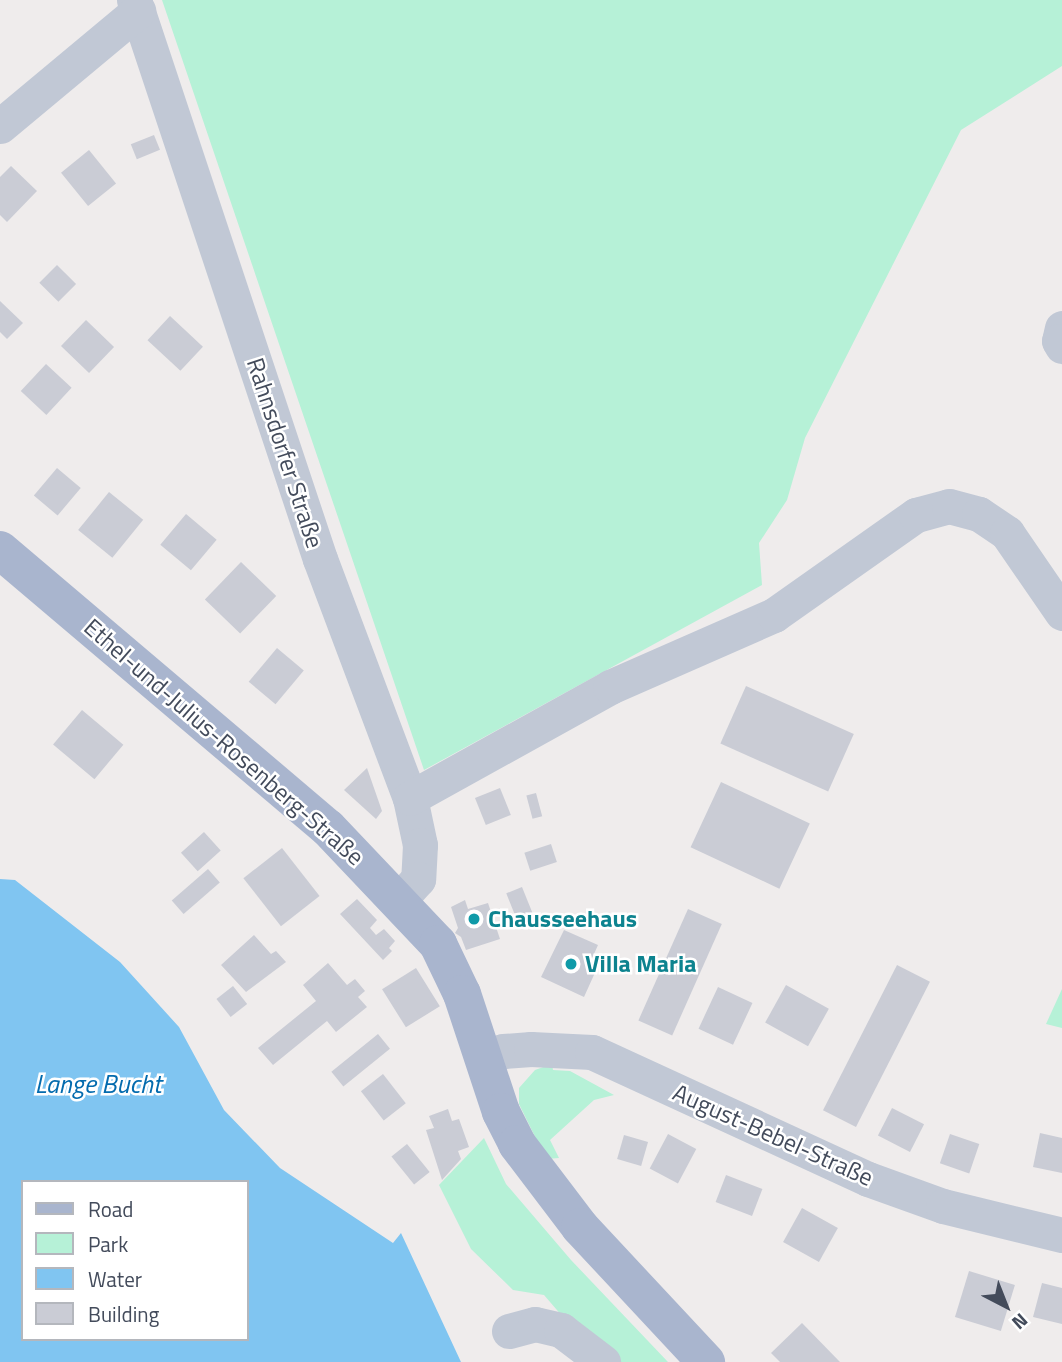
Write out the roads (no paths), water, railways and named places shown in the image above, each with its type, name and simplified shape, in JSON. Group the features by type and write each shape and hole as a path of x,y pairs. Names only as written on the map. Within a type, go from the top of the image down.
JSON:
{"main road":[{"name":"Ethel-und-Julius-Rosenberg-Straße","path":"0,550 328,828 438,944 462,994 501,1112 517,1144 580,1227 706,1362"}],"street":[{"path":"0,126 136,6"},
{"name":"Rahnsdorfer Straße","path":"136,6 320,559 410,798 419,845 418,879 399,900"},
{"path":"1062,328 1059,341 1062,346"},
{"path":"410,798 610,687 775,615 916,515 949,506 979,514 1007,533 1062,613"},
{"name":"August-Bebel-Straße","path":"485,1057 503,1051 531,1049 592,1052 868,1179 943,1206 1062,1235"},
{"path":"509,1331 535,1324 561,1330 603,1362"}],"water":[{"name":"Lange Bucht","path":"0,879 15,880 120,962 179,1027 224,1110 280,1168 393,1243 401,1233 461,1362 0,1362"}],"place":[{"name":"Chausseehaus","path":"474,919"},
{"name":"Villa Maria","path":"571,964"}]}
